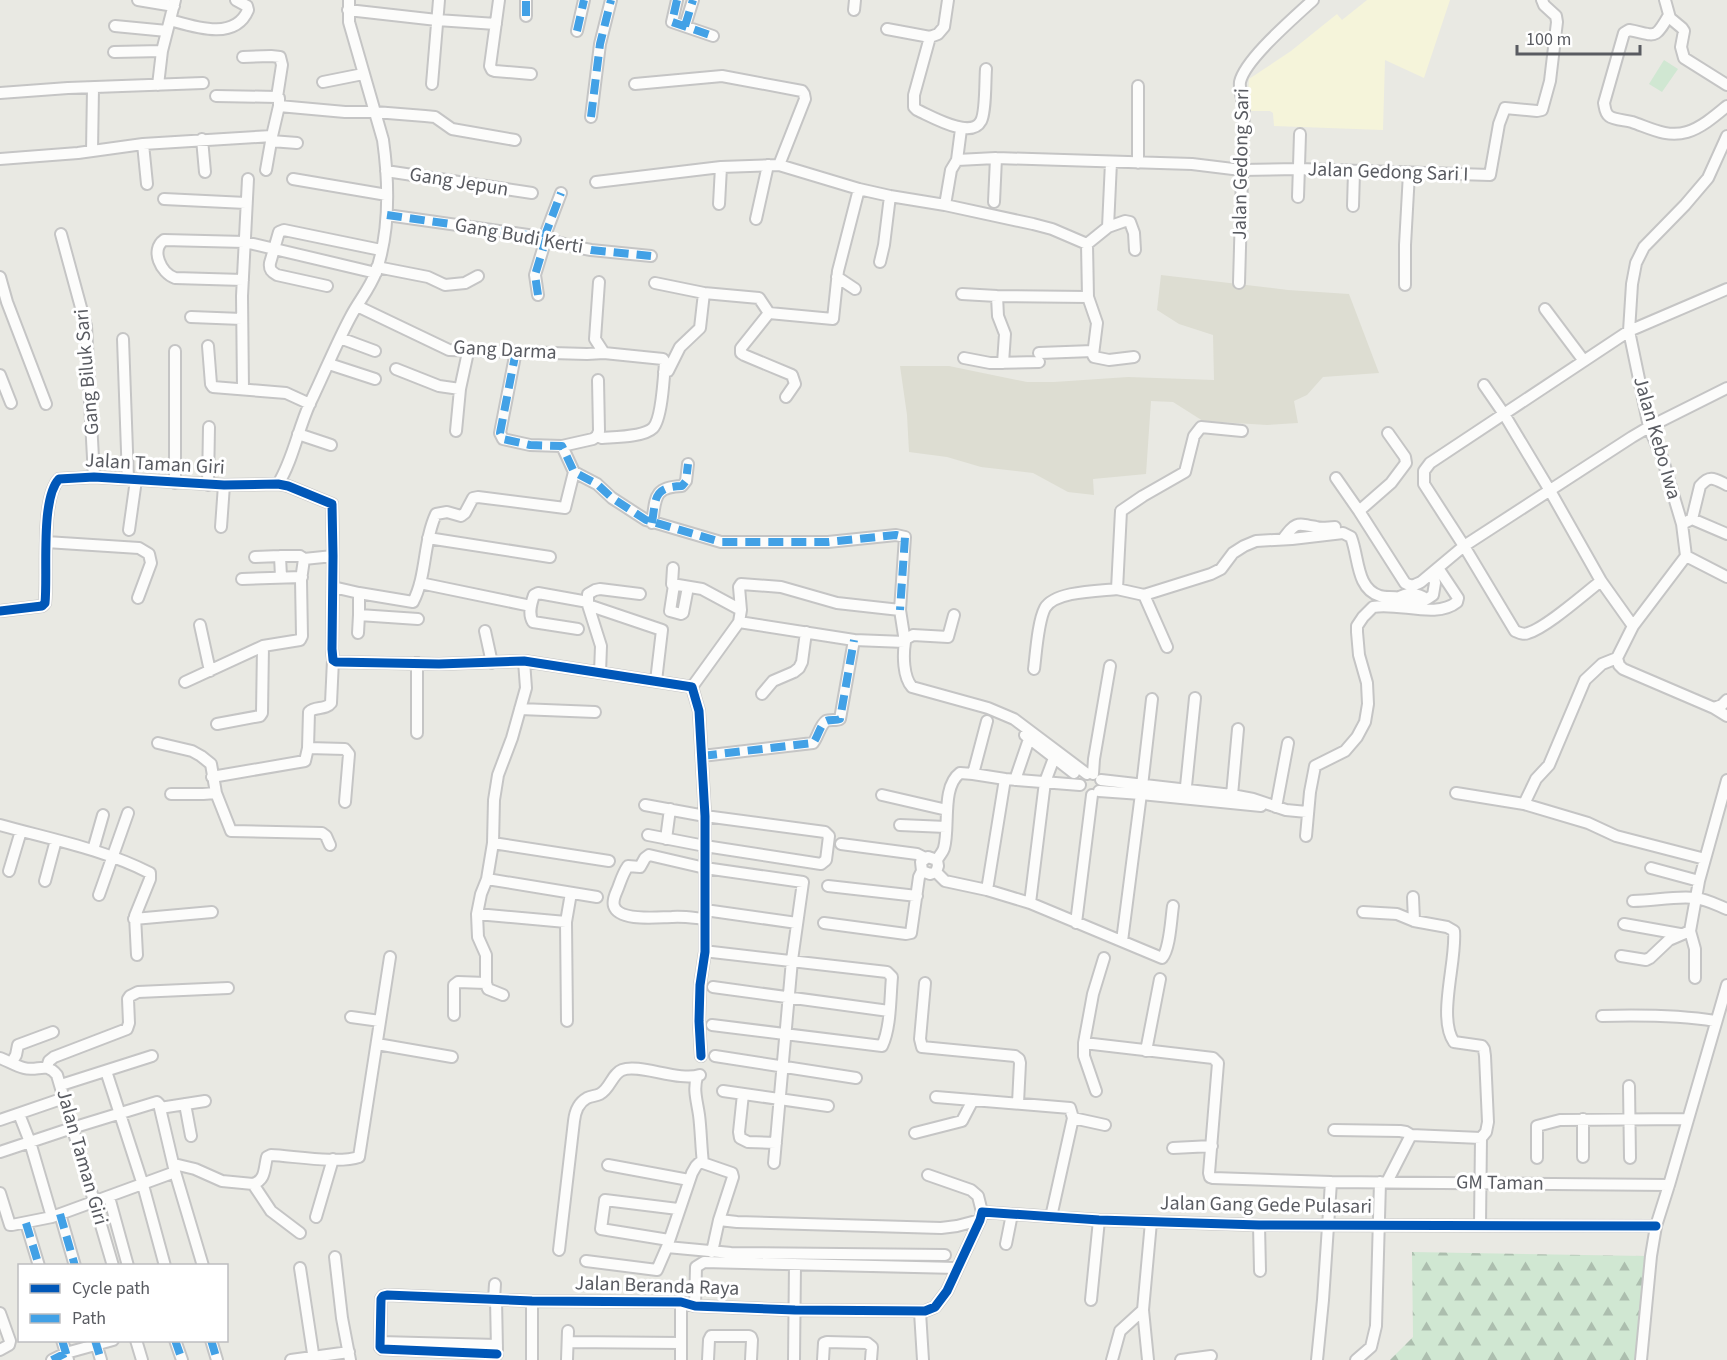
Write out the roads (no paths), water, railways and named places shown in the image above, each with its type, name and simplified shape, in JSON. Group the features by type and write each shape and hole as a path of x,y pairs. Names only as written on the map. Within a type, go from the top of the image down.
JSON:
{"street":[{"path":"138,0 175,3 162,51 158,86"},
{"path":"432,84 439,0"},
{"path":"526,0 526,16"},
{"path":"577,31 584,0"},
{"path":"591,117 600,44 611,0"},
{"path":"676,0 672,21 713,36"},
{"path":"685,26 693,0"},
{"path":"887,29 930,37 938,34 944,27 948,0"},
{"name":"Jalan Gedong Sari","path":"1239,283 1244,106 1240,81 1254,59 1271,39 1313,0"},
{"name":"Jalan Gedong Sari I","path":"957,160 996,158 1192,164 1241,170 1490,175 1499,124 1505,108 1542,110 1550,81 1557,21 1556,16 1542,0"},
{"path":"1665,0 1669,15 1684,31 1681,47 1684,58 1727,86"},
{"path":"498,1 490,66 495,71 531,74"},
{"path":"115,26 169,25 229,29 247,14 247,6 240,2"},
{"path":"278,484 310,404 340,338 368,290 376,270 387,215 383,140 349,22 348,5 437,20 496,24"},
{"path":"1669,15 1654,35 1629,30 1624,33 1604,103 1607,114 1610,117 1665,134 1679,134 1689,132 1727,106"},
{"path":"930,37 914,96 914,107 961,129 971,129 981,121 986,69"},
{"path":"114,52 162,51"},
{"path":"243,57 280,57 282,65 266,170"},
{"path":"323,82 363,74"},
{"path":"634,84 722,75 802,91 805,99 774,165 756,219"},
{"path":"0,93 40,89 203,83"},
{"path":"1138,86 1138,163"},
{"path":"92,151 93,88"},
{"path":"216,96 278,101 345,112 435,117 452,129 515,140"},
{"path":"945,205 951,170 957,160 961,129"},
{"path":"1298,197 1299,134"},
{"name":"Jalan Kebo Iwa","path":"1686,556 1687,522 1649,427 1629,331 1632,284 1636,263 1644,247 1685,205 1708,177 1727,136"},
{"path":"0,159 202,139 272,139 297,142"},
{"path":"202,139 205,172"},
{"path":"143,144 147,184"},
{"path":"994,202 996,158"},
{"path":"1108,227 1111,162"},
{"path":"596,182 721,167 774,165 859,189 1033,224 1052,229 1087,244"},
{"path":"718,204 721,167"},
{"name":"Gang Jepun","path":"386,171 532,193"},
{"path":"1353,206 1354,172"},
{"path":"1405,285 1409,173"},
{"path":"243,389 242,319 248,179"},
{"path":"293,179 387,195"},
{"path":"769,313 833,318 837,277 859,189"},
{"path":"538,295 535,275 561,193"},
{"path":"880,262 890,196"},
{"path":"164,199 246,202"},
{"name":"Gang Budi Kerti","path":"387,215 545,238 581,248 651,256"},
{"path":"1087,244 1108,227 1125,221 1130,222 1134,233 1134,250"},
{"path":"327,286 273,273 269,267 279,232 284,230 381,250"},
{"name":"Gang Biluk Sari","path":"61,234 86,326 94,477"},
{"path":"243,280 170,276 159,260 157,248 159,243 164,240 245,242 273,250 376,270 428,277 445,285 465,283 478,276"},
{"path":"1087,244 1088,297 1097,323 1093,355 1109,360 1134,357"},
{"path":"0,277 4,307 46,404"},
{"path":"837,277 855,289"},
{"path":"599,282 595,339 604,353"},
{"path":"655,283 704,293 759,298 769,313"},
{"path":"1601,581 1546,624 1530,633 1522,634 1515,631 1424,484 1424,471 1430,463 1629,331 1727,289"},
{"path":"597,436 602,438 640,434 654,428 661,404 664,372 668,371 674,362 680,347 700,328 704,293"},
{"path":"962,294 1088,297"},
{"path":"997,296 998,316 1005,334 1003,363"},
{"name":"Gang Darma","path":"357,306 448,350 604,353 662,358 665,362 664,372"},
{"path":"1545,309 1584,361"},
{"path":"769,313 741,348 741,352 792,375 795,384 786,397"},
{"path":"190,317 242,319"},
{"path":"340,338 375,351"},
{"path":"123,339 132,479 129,530"},
{"path":"208,346 212,386 286,393 310,404"},
{"path":"175,351 175,483"},
{"path":"516,351 500,433 503,439 519,443 562,446 597,436 599,432 598,380"},
{"path":"964,358 1003,363 1093,351"},
{"path":"456,431 460,389 468,352"},
{"path":"329,364 375,380"},
{"path":"396,369 439,386 460,389"},
{"path":"0,375 11,403"},
{"path":"1484,385 1549,489 1601,581 1633,626"},
{"path":"1336,478 1405,583 1414,586 1464,546 1549,489 1649,427 1727,388"},
{"path":"1117,589 1121,511 1185,471 1194,436 1202,427 1242,431"},
{"path":"208,485 209,428"},
{"path":"1359,511 1391,483 1406,463 1405,457 1388,433"},
{"path":"298,434 331,445"},
{"path":"562,446 574,472 597,484 612,498 652,523 721,542 802,543 896,535 904,537 900,610 905,642 904,658 909,684 912,687 971,703 1014,719 1091,783"},
{"path":"652,523 656,495 669,487 682,486 686,481 688,464"},
{"path":"333,587 413,602 420,583 435,514 447,512 461,516 473,498 565,508 574,472"},
{"name":"Jalan Taman Giri","path":"0,611 42,606 45,603 46,542 50,496 54,484 64,478 94,477 208,485 278,484 288,486 332,504 333,556"},
{"path":"1727,485 1712,478 1702,483 1687,522 1727,534"},
{"path":"221,527 224,485"},
{"path":"1034,669 1042,616 1046,606 1054,600 1082,592 1117,589 1144,595 1211,574 1221,569 1233,553 1256,541 1343,533 1351,537 1359,572 1366,587 1372,593 1380,596 1398,598 1412,594 1421,595 1426,599 1433,595 1435,571"},
{"path":"428,538 550,557"},
{"path":"46,542 139,549 149,554 151,563 138,598"},
{"path":"280,556 281,577"},
{"path":"212,777 303,762 308,748 309,712 331,704 333,556 304,559 300,556 255,557"},
{"path":"1524,804 1536,779 1549,765 1586,680 1602,664 1617,658 1633,626 1686,556 1727,577"},
{"path":"185,682 263,646 300,640 302,636 304,559"},
{"path":"1675,571 1700,563"},
{"path":"673,568 671,582 674,585 670,611 683,613 688,587"},
{"path":"1306,836 1307,812 1315,766 1345,751 1357,737 1365,722 1368,704 1367,683 1359,656 1358,626 1373,607 1384,604 1441,610 1451,607 1458,598 1435,571"},
{"path":"242,579 302,577"},
{"path":"420,583 531,606"},
{"path":"692,687 739,622 741,610 739,586 744,583 781,587 837,603 900,610"},
{"path":"674,585 706,591 741,610"},
{"path":"600,672 601,646 588,603 588,594 600,589 640,594"},
{"path":"358,633 359,593"},
{"path":"578,629 533,622 531,606 534,595 538,593 588,603 662,630 656,681"},
{"path":"1144,595 1167,647"},
{"path":"359,615 418,619"},
{"path":"905,642 913,635 948,637 954,615"},
{"path":"739,622 854,640 905,642"},
{"path":"200,626 210,671"},
{"path":"485,631 492,663"},
{"path":"762,694 773,681 799,668 806,632"},
{"path":"702,756 813,743 823,724 827,721 839,721 841,717 854,640"},
{"path":"217,724 260,716 263,709 263,646"},
{"path":"1617,658 1623,669 1714,708 1727,716"},
{"path":"333,660 344,663 524,661 692,687"},
{"path":"503,995 488,989 486,983 486,956 478,937 477,914 487,879 493,843 494,800 498,775 512,738 526,688 524,661"},
{"path":"417,663 417,733"},
{"path":"1076,923 1094,759 1110,666"},
{"path":"692,687 699,711 709,915 700,985 701,1056"},
{"path":"1186,794 1195,698"},
{"path":"1122,941 1152,699"},
{"path":"1714,708 1727,700"},
{"path":"520,709 596,712"},
{"path":"1002,714 1029,739 1091,783"},
{"path":"973,774 987,721"},
{"path":"1232,795 1238,729"},
{"path":"987,890 1010,779 1029,739"},
{"path":"158,743 192,751 210,764 216,793 231,831 322,833 330,845"},
{"path":"1276,807 1288,744"},
{"path":"308,748 348,751 345,802"},
{"path":"1029,903 1045,782 1054,758"},
{"path":"824,923 909,934 912,931 919,878 922,871 930,874 933,863 944,850 946,810 952,781 960,773 1045,782 1091,783 1186,794 1232,795 1286,810 1307,812"},
{"path":"1695,978 1695,949 1686,933 1727,780"},
{"path":"171,794 216,793"},
{"path":"1456,793 1524,804 1588,824 1616,836 1705,859"},
{"path":"1186,794 1233,804 1276,807"},
{"path":"882,795 946,810"},
{"path":"645,805 705,816 825,832 829,836 826,860 821,864 648,835"},
{"path":"666,839 670,809"},
{"path":"99,895 128,813"},
{"path":"93,850 102,815"},
{"path":"0,825 93,850 136,866 150,874 134,918 137,955"},
{"path":"900,825 946,827"},
{"path":"9,872 21,831"},
{"path":"45,881 56,840"},
{"path":"493,843 609,861"},
{"path":"841,844 917,854 933,863 945,881 987,890 1029,903 1158,957 1163,957 1167,946 1173,906"},
{"path":"774,1163 792,960 803,882 705,868 647,856 640,867 628,866 613,905 622,914 636,917 659,919 709,915 797,923"},
{"path":"1651,868 1699,881"},
{"path":"487,879 597,897"},
{"path":"828,886 917,896"},
{"path":"567,1021 566,922 571,893"},
{"path":"1413,897 1414,921"},
{"path":"1633,902 1659,898 1695,898 1727,909"},
{"path":"134,918 212,912"},
{"path":"1364,912 1397,914 1414,921 1447,927 1454,931 1448,1016 1451,1038 1454,1042 1477,1045 1484,1049 1488,1122 1486,1132 1481,1138 1480,1224"},
{"path":"477,914 566,922"},
{"path":"1624,924 1686,933"},
{"path":"1621,956 1646,960 1670,940 1686,933"},
{"path":"712,952 886,972 892,977 885,1041 880,1047 712,1025"},
{"path":"0,1193 3,1215 10,1225 26,1223 94,1203 142,1185 175,1168 195,1169 230,1183 253,1184 262,1178 267,1157 270,1155 333,1159 359,1157 390,957"},
{"path":"1096,1091 1084,1056 1084,1043 1093,994 1104,958"},
{"path":"1146,1051 1160,979"},
{"path":"454,1015 454,985 459,982 486,983"},
{"path":"925,983 920,1044 922,1047 1017,1057 1020,1063 1018,1103"},
{"path":"1641,1360 1656,1226 1670,1185 1727,985"},
{"path":"713,987 889,1011"},
{"path":"47,1067 49,1061 54,1057 127,1029 128,999 132,994 228,988"},
{"path":"1602,1016 1688,1016 1715,1021"},
{"path":"351,1017 380,1021"},
{"path":"12,1062 18,1045 53,1032"},
{"path":"1084,1043 1213,1058 1218,1063 1212,1146 1173,1148"},
{"path":"377,1044 452,1057"},
{"path":"61,1085 152,1056"},
{"path":"715,1056 856,1078"},
{"name":"Jalan Taman Giri","path":"0,1058 26,1069 47,1067 55,1072 61,1085 112,1264"},
{"path":"559,1250 576,1110 587,1098 600,1094 622,1070 634,1069 686,1077 699,1076 695,1084 695,1093 703,1163"},
{"path":"105,1071 142,1185 164,1264"},
{"path":"1629,1086 1630,1158"},
{"path":"723,1091 828,1106"},
{"path":"743,1094 740,1138 748,1142 776,1143"},
{"path":"936,1096 1070,1108 1073,1118 1051,1217"},
{"path":"0,1120 64,1098"},
{"path":"915,1133 962,1121 973,1100"},
{"path":"160,1108 206,1101"},
{"path":"0,1152 156,1102 159,1104 202,1264"},
{"path":"185,1104 190,1137"},
{"path":"19,1114 74,1264"},
{"path":"1073,1118 1105,1125"},
{"path":"1583,1119 1583,1157"},
{"path":"1537,1158 1537,1126 1560,1120 1688,1119"},
{"path":"1334,1130 1400,1131 1411,1135 1481,1138"},
{"path":"1356,1360 1371,1347 1376,1326 1379,1225 1384,1182 1411,1135"},
{"name":"GM Taman","path":"1212,1146 1209,1173 1213,1178 1330,1182 1670,1185"},
{"path":"316,1217 333,1159"},
{"path":"586,1262 657,1270 689,1180 699,1163 732,1173 733,1177 719,1220 712,1252"},
{"path":"608,1165 689,1180"},
{"path":"695,1306 696,1266 704,1262 957,1268 981,1216 978,1196 971,1190 928,1175"},
{"path":"1317,1360 1330,1182"},
{"path":"253,1184 272,1211 300,1233"},
{"path":"109,1197 127,1264"},
{"path":"678,1209 605,1200 601,1229 712,1252 945,1255"},
{"path":"1006,1244 1012,1214"},
{"name":"Jalan Gang Gede Pulasari","path":"719,1220 941,1228 957,1226 981,1216 1012,1214 1100,1220 1259,1225 1656,1226"},
{"path":"1091,1300 1100,1220"},
{"path":"1148,1360 1143,1310 1151,1222"},
{"path":"26,1223 38,1264"},
{"path":"1259,1225 1260,1271"},
{"path":"291,1360 349,1356 334,1257"},
{"path":"794,1360 795,1264"},
{"path":"300,1268 314,1358"},
{"name":"Jalan Beranda Raya","path":"380,1342 380,1300 382,1296 387,1295 532,1301 681,1302 695,1306 920,1312 935,1307 947,1291 957,1268"},
{"path":"495,1284 497,1353"},
{"path":"532,1301 532,1360"},
{"path":"681,1302 681,1360"},
{"path":"1112,1360 1120,1331 1143,1310"},
{"path":"0,1312 10,1341 9,1345 0,1350"},
{"path":"920,1312 923,1360"},
{"path":"708,1360 711,1336 752,1337 751,1360"},
{"path":"567,1360 568,1337 681,1343"},
{"path":"62,1342 67,1357"},
{"path":"52,1360 67,1357 96,1342 101,1360"},
{"path":"136,1342 142,1360"},
{"path":"175,1342 182,1360"},
{"path":"210,1342 217,1360"},
{"path":"380,1342 497,1353 396,1355 382,1349 380,1342"},
{"path":"823,1360 823,1347 827,1342 867,1343 872,1347 871,1360"},
{"path":"1181,1360 1210,1356"}]}
